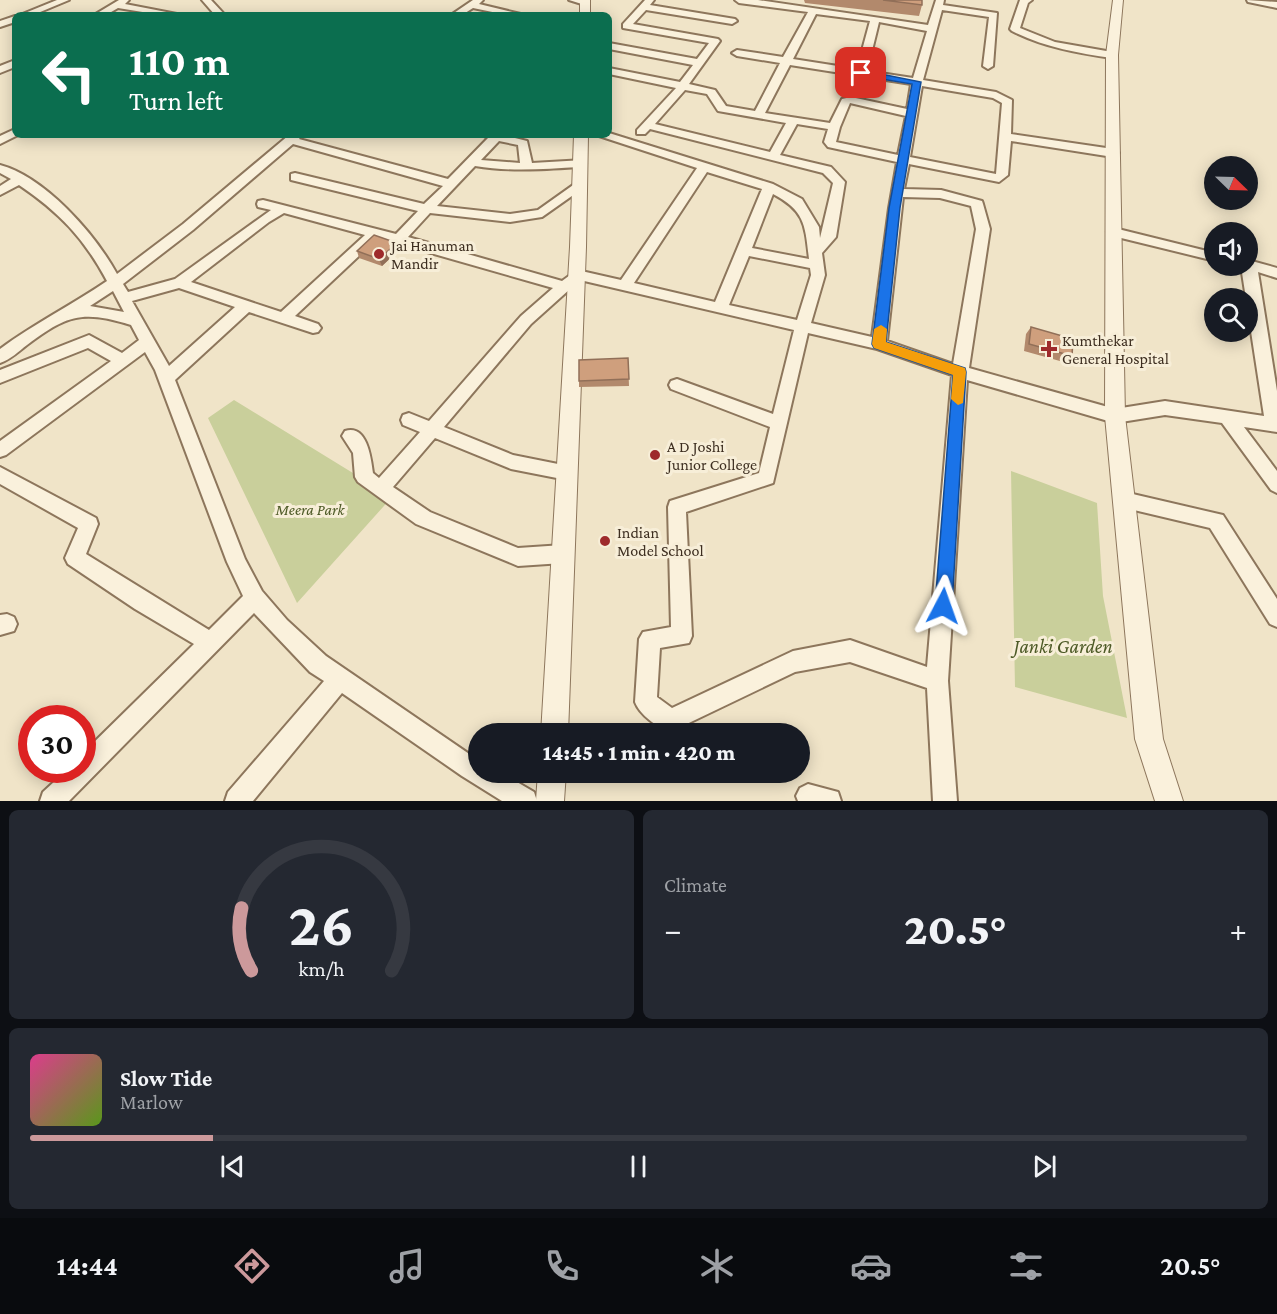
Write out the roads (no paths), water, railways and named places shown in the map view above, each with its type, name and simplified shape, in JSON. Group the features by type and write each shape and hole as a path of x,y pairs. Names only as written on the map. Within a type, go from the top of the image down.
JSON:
{"street":[{"path":"33,12 65,0"},
{"path":"206,0 217,12"},
{"path":"573,0 585,1"},
{"path":"739,0 932,29"},
{"path":"1028,0 1021,8 1015,29 1051,45 1112,55"},
{"path":"1118,0 1112,55 1115,416 1149,739 1169,801"},
{"path":"1251,0 1277,5"},
{"path":"460,12 475,2 492,12"},
{"path":"104,12 121,3 163,12"},
{"path":"630,144 683,86 715,41 626,26 647,3 732,21"},
{"path":"879,344 897,193 917,82 939,4 994,15 988,66"},
{"path":"758,115 813,11"},
{"path":"861,73 875,20"},
{"path":"612,47 700,63"},
{"path":"737,52 1003,98 1008,102 1002,175 999,178 903,160 832,145 830,142 834,126 846,102 851,100 912,114"},
{"path":"612,72 711,92 722,109 834,126"},
{"path":"773,157 793,121"},
{"path":"647,125 827,170 839,182 829,237 817,258"},
{"path":"1005,136 1113,153"},
{"path":"120,291 186,229 293,138"},
{"path":"297,138 450,184"},
{"path":"399,239 472,162 490,138"},
{"path":"515,138 523,143 527,167"},
{"path":"554,723 567,472 570,281 580,186 581,138"},
{"path":"611,138 769,187 797,202 812,227 818,274 802,327 767,478 677,507 682,636 650,639 646,702 670,721 793,662 850,651 937,681"},
{"path":"472,162 500,167 580,163"},
{"path":"625,286 704,167"},
{"path":"0,169 9,172 57,205 99,253 166,378 237,562 255,598 318,664 470,768 525,801"},
{"path":"295,177 428,209 510,218 542,213 580,186"},
{"path":"0,192 20,179"},
{"path":"720,308 769,187"},
{"path":"897,193 941,194 977,204 983,229 960,372 937,681 945,801"},
{"path":"263,204 570,281 625,286 879,344 960,372 1115,416 1166,408 1276,425 1272,378 1251,276"},
{"path":"180,283 264,219 282,209"},
{"path":"284,318 375,232"},
{"path":"1114,232 1204,254"},
{"path":"744,251 817,258"},
{"path":"1258,268 1277,273"},
{"path":"381,489 525,320 570,281"},
{"path":"0,357 33,332 73,310 120,291 180,283 313,328"},
{"path":"166,378 246,306"},
{"path":"73,310 111,314 136,321"},
{"path":"0,377 89,341 123,360"},
{"path":"0,450 148,342"},
{"path":"677,385 780,424"},
{"path":"1227,417 1277,485"},
{"path":"409,420 510,462 567,472"},
{"path":"351,436 362,451 364,477 423,518 518,557 562,554"},
{"path":"0,475 88,524 75,558 142,602 210,642"},
{"path":"1124,500 1216,521 1277,617"},
{"path":"52,801 255,598"},
{"path":"237,801 340,679"},
{"path":"550,801 551,783"}],"place":[{"name":"Jai Hanuman Mandir","path":"379,254"},
{"name":"Kumthekar General Hospital","path":"1049,349"},
{"name":"A D Joshi Junior College","path":"655,455"},
{"name":"Indian Model School","path":"605,541"}],"park label":[{"name":"Meera Park","path":"310,509"},
{"name":"Janki Garden","path":"1063,646"}]}
